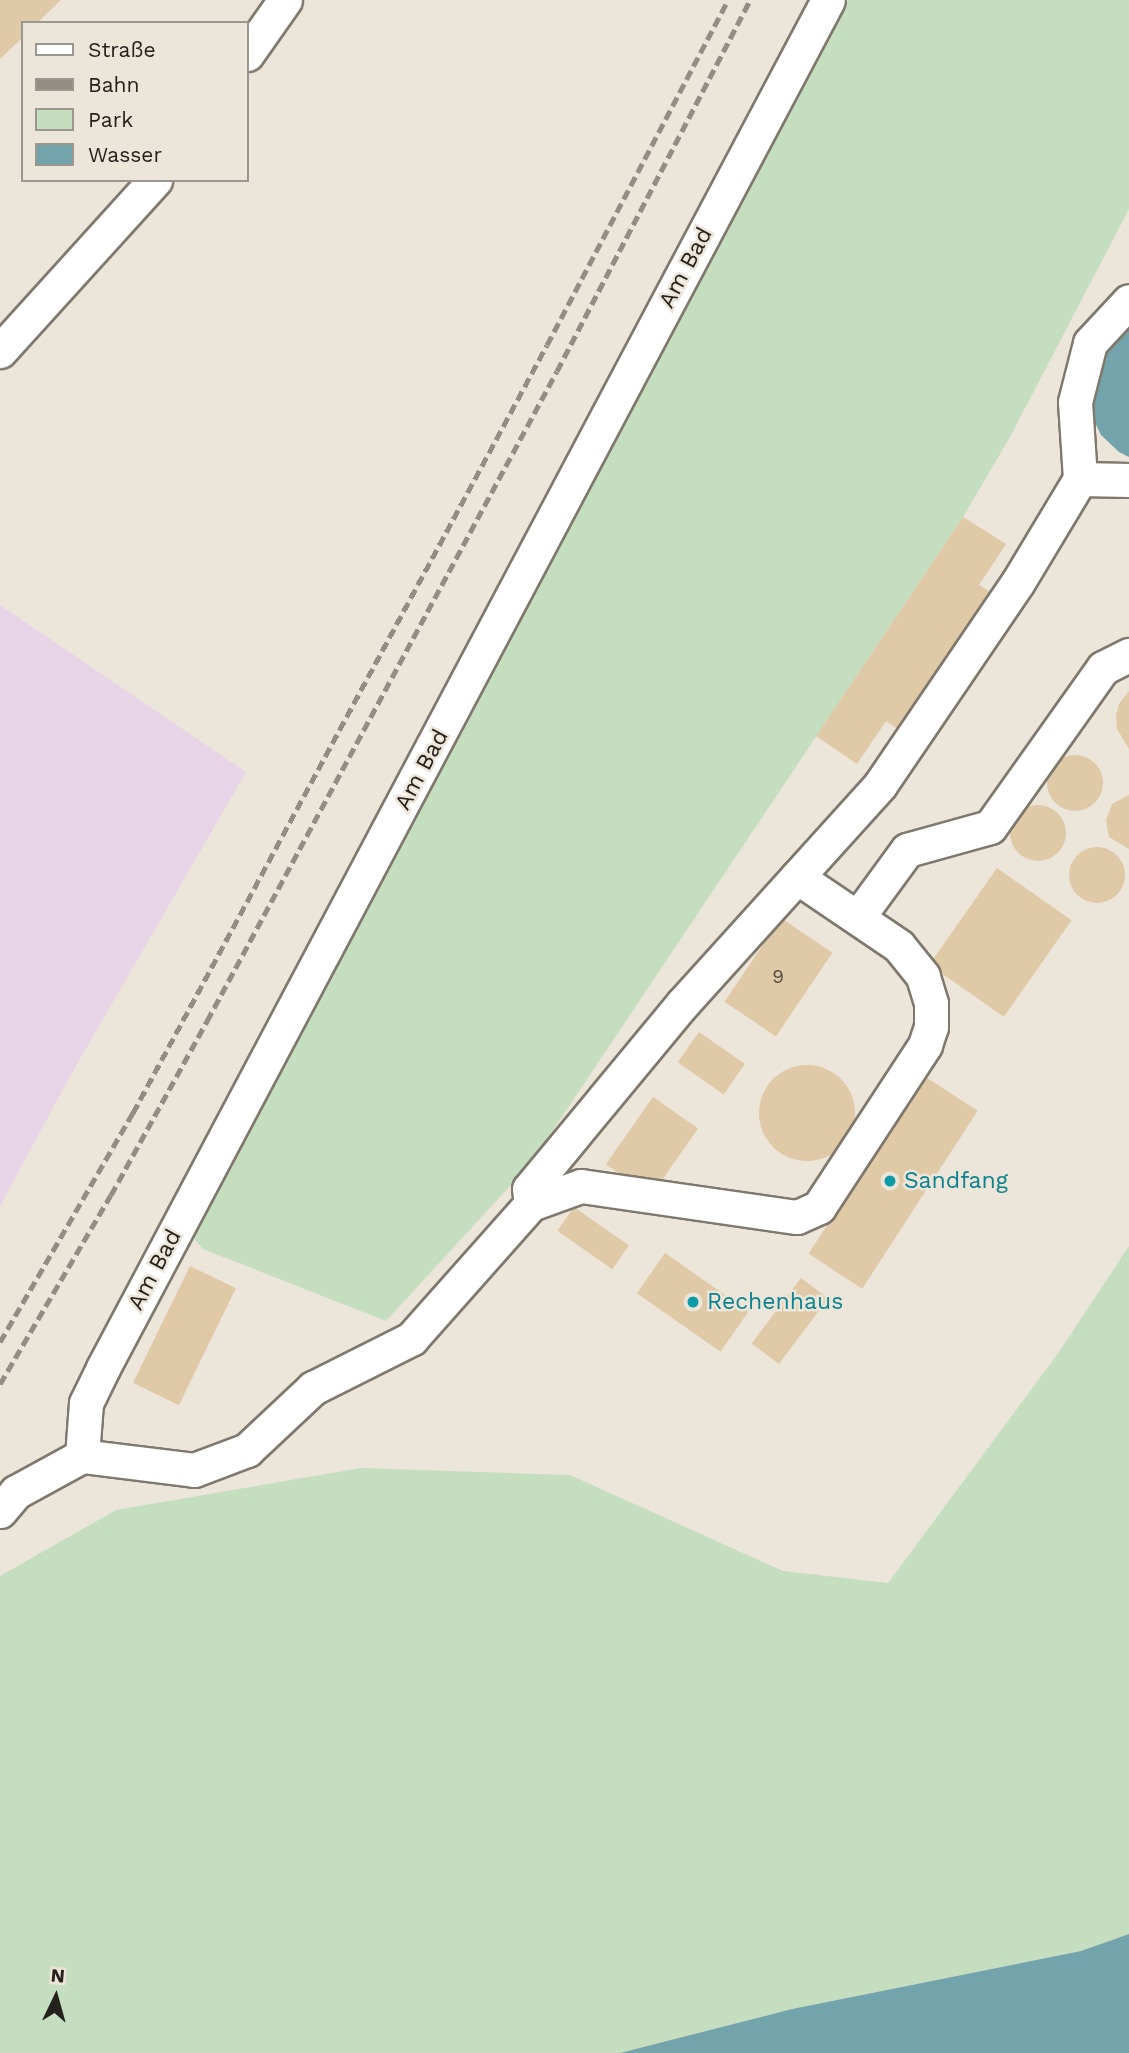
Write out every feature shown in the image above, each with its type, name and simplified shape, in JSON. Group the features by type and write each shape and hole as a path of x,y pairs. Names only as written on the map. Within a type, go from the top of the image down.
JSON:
{"street":[{"path":"248,53 285,0"},
{"name":"Am Bad","path":"82,1456 86,1403 103,1368 828,0"},
{"path":"0,351 153,182"},
{"path":"531,1205 529,1189 683,1003 880,785 1018,582 1080,479 1076,401 1090,344 1129,301"},
{"path":"1080,479 1129,480"},
{"path":"858,916 908,850 990,827 1103,668 1129,655"},
{"path":"0,1511 16,1492 82,1456 194,1470 247,1450 313,1388 411,1339 531,1205 581,1186 797,1217 818,1207 925,1045 931,1027 931,1003 923,975 899,946 797,877"}],"shaded area":[{"path":"0,605 246,772 69,1078 0,1206"}],"green space":[{"path":"848,0 1129,0 1129,209 1010,437 963,517 531,1163 386,1321 203,1249 191,1235"},
{"path":"1129,1246 1129,1934 1081,1951 792,2009 620,2053 0,2053 0,1576 116,1510 361,1468 570,1475 783,1571 888,1583 1059,1352"}],"water":[{"path":"1129,328 1129,457 1119,452 1101,435 1090,412 1094,364 1108,343"},
{"path":"1129,1934 1129,2053 620,2053 792,2009 1081,1951"}],"building":[{"path":"0,0 61,0 39,21 21,21 21,39 0,59"},
{"path":"963,517 1006,544 979,585 992,593 899,730 886,721 857,764 816,736"},
{"path":"1129,691 1129,749 1117,729 1116,716 1119,704"},
{"path":"1075,755 1090,760 1098,768 1103,783 1098,798 1090,806 1075,811 1060,806 1052,798 1047,783 1052,768 1060,760"},
{"path":"1129,795 1129,849 1109,837 1106,820 1112,804"},
{"path":"1038,805 1053,810 1061,818 1066,833 1061,848 1053,856 1038,861 1023,856 1015,848 1010,833 1015,818 1023,810"},
{"path":"1097,847 1112,852 1120,860 1125,875 1120,890 1112,898 1097,903 1082,898 1074,890 1069,875 1074,860 1082,852"},
{"path":"997,868 1072,920 1004,1017 929,965"},
{"path":"781,918 832,953 776,1036 725,1002"},
{"path":"699,1032 745,1064 724,1094 678,1062"},
{"path":"807,1065 825,1069 841,1079 851,1095 855,1113 851,1131 841,1147 825,1157 807,1161 789,1157 773,1147 763,1131 759,1113 763,1095 773,1079 789,1069"},
{"name":"Sandfang","path":"924,1076 978,1111 862,1289 809,1254"},
{"path":"653,1097 698,1129 651,1196 606,1164"},
{"path":"574,1207 629,1245 612,1269 557,1231"},
{"name":"Rechenhaus","path":"665,1253 749,1312 720,1352 637,1293"},
{"path":"190,1266 236,1288 179,1405 133,1383"},
{"path":"801,1278 828,1298 779,1364 752,1343"}],"railway":[{"path":"0,1342 133,1113 547,345 728,0"},
{"path":"0,1384 111,1195 207,1021 557,371 750,0"}],"place":[{"name":"Sandfang","path":"890,1181"},
{"name":"Rechenhaus","path":"693,1302"}]}
